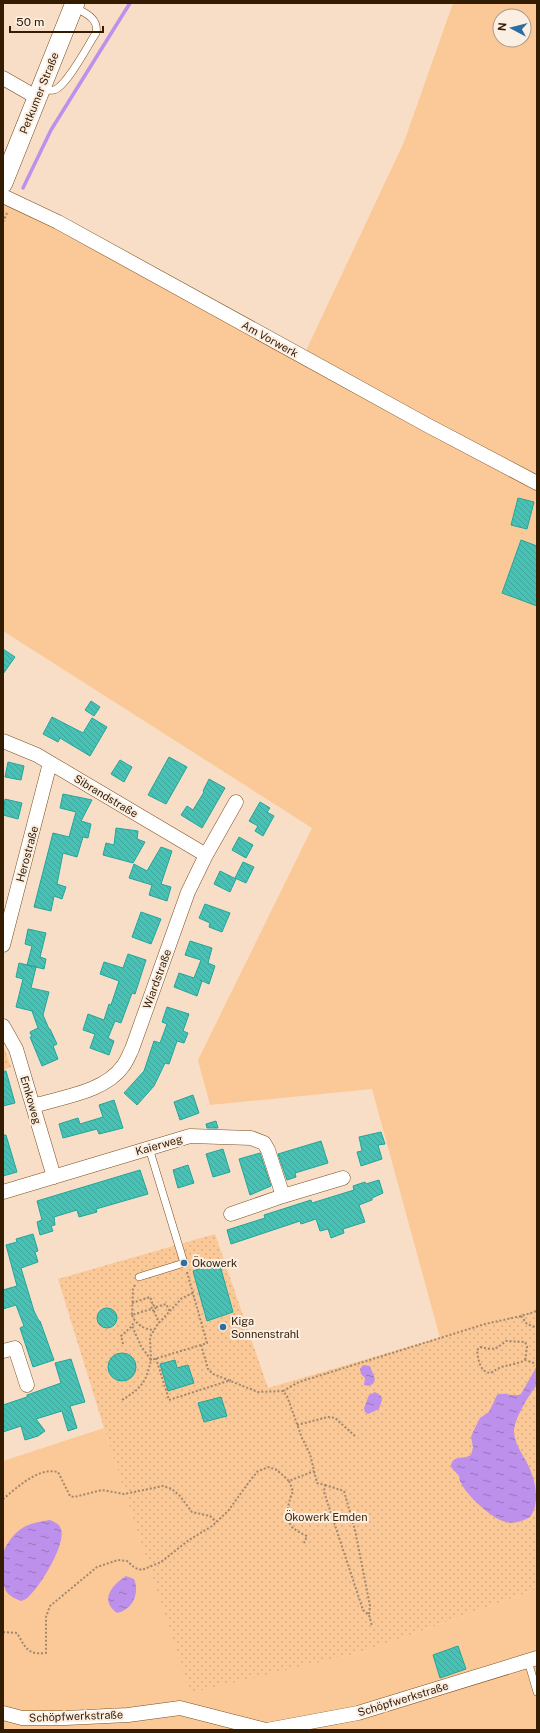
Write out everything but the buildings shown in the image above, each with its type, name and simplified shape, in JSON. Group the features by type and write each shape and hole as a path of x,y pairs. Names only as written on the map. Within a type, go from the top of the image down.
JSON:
{"main road":[{"name":"Petkumer Straße","path":"3,183 75,5"}],"street":[{"path":"3,78 40,93"},
{"name":"Am Vorwerk","path":"3,196 58,222 420,422 537,483"},
{"name":"Sibrandstraße","path":"3,741 16,745 50,763 206,855"},
{"name":"Herostraße","path":"3,945 50,763"},
{"name":"Wiardstraße","path":"33,1106 99,1087 113,1077 123,1066 132,1049 188,892 206,855 236,802"},
{"name":"Emkoweg","path":"3,1026 16,1049 54,1177"},
{"name":"Kaierweg","path":"3,1192 190,1136 235,1136 258,1140 264,1143 268,1150 283,1196"},
{"path":"232,1214 283,1196 343,1178"},
{"path":"3,1351 15,1348 27,1385"},
{"name":"Schöpfwerkstraße","path":"3,1713 22,1718 66,1718 128,1715 180,1708 266,1730 358,1713 533,1660"}],"lane":[{"path":"40,93 55,90 68,79 96,33 97,27 93,19 75,5"},
{"path":"139,1277 184,1263 149,1148"},
{"path":"533,1660 537,1692"}],"path":[{"path":"151,1360 207,1342 184,1263"},
{"path":"139,1277 133,1289 132,1315 134,1321 146,1329 154,1330"},
{"path":"122,1400 137,1391 147,1376 151,1360 150,1337 154,1330 182,1298 193,1293"},
{"path":"132,1303 150,1297 153,1305 156,1307"},
{"path":"154,1311 156,1307 166,1304 170,1312"},
{"path":"132,1315 151,1309 153,1305"},
{"path":"151,1309 154,1311 159,1323"},
{"path":"200,1345 208,1369 213,1374 258,1392 283,1391 299,1382 485,1324 537,1311"},
{"path":"521,1316 527,1324 537,1328"},
{"path":"123,1344 121,1336 132,1326 134,1321"},
{"path":"132,1326 141,1346 151,1360"},
{"path":"525,1360 527,1347 525,1342 506,1341 492,1350 480,1347 477,1350 478,1361 482,1369 492,1374 500,1366 516,1364 525,1360 537,1364"},
{"path":"156,1358 169,1400 231,1380"},
{"path":"283,1391 287,1396 297,1425 310,1454 317,1482 344,1491 356,1530 370,1606 369,1615 372,1626"},
{"path":"297,1425 328,1417 335,1418 356,1437"},
{"path":"3,1632 17,1633 28,1651 35,1654 46,1653 46,1617 50,1606 78,1582 97,1567 118,1560 127,1560 135,1568 142,1570 161,1562 189,1540 216,1522 228,1511 258,1471 269,1467 277,1470 289,1481 293,1491 288,1504 289,1519 292,1527 307,1536 304,1543"},
{"path":"3,1499 26,1481 43,1472 52,1470 58,1472 70,1496 74,1497 102,1490 124,1494 162,1486 172,1488 192,1512 210,1516 216,1522"},
{"path":"289,1481 314,1471"},
{"path":"325,1485 324,1492 363,1610 369,1615"}],"green space":[{"path":"453,3 537,3 537,1309 440,1338 372,1089 210,1105 198,1060 312,828 3,631 3,196 303,357 404,142"},
{"path":"3,1045 11,1067 3,1070"},
{"name":"Ökowerk Emden","path":"215,1234 268,1388 537,1309 537,1589 366,1651 190,1693 104,1428 58,1279"},
{"path":"104,1428 190,1692 366,1651 537,1589 537,1730 3,1730 3,1461"}],"water":[{"path":"363,1365 370,1366 375,1379 373,1384 368,1386 364,1385 365,1378 361,1374 360,1369"},
{"path":"537,1366 537,1385 522,1407 516,1420 514,1431 517,1445 534,1479 536,1493 535,1506 530,1517 518,1522 506,1522 493,1516 470,1496 460,1482 459,1476 451,1467 453,1460 471,1455 473,1447 471,1437 473,1432 480,1418 489,1412 497,1395 521,1394"},
{"path":"375,1392 381,1396 382,1400 379,1409 368,1414 365,1412 364,1408 369,1395"},
{"path":"50,1520 60,1527 62,1533 57,1552 40,1583 27,1598 21,1601 6,1591 2,1565 4,1551 11,1539 23,1527"},
{"path":"126,1576 134,1579 136,1584 134,1600 131,1605 123,1611 117,1613 109,1603 108,1598 112,1588"}],"waterway":[{"path":"23,188 51,130 130,3"}],"place":[{"name":"Ökowerk","path":"184,1263"},
{"name":"Kiga Sonnenstrahl","path":"223,1327"}]}
